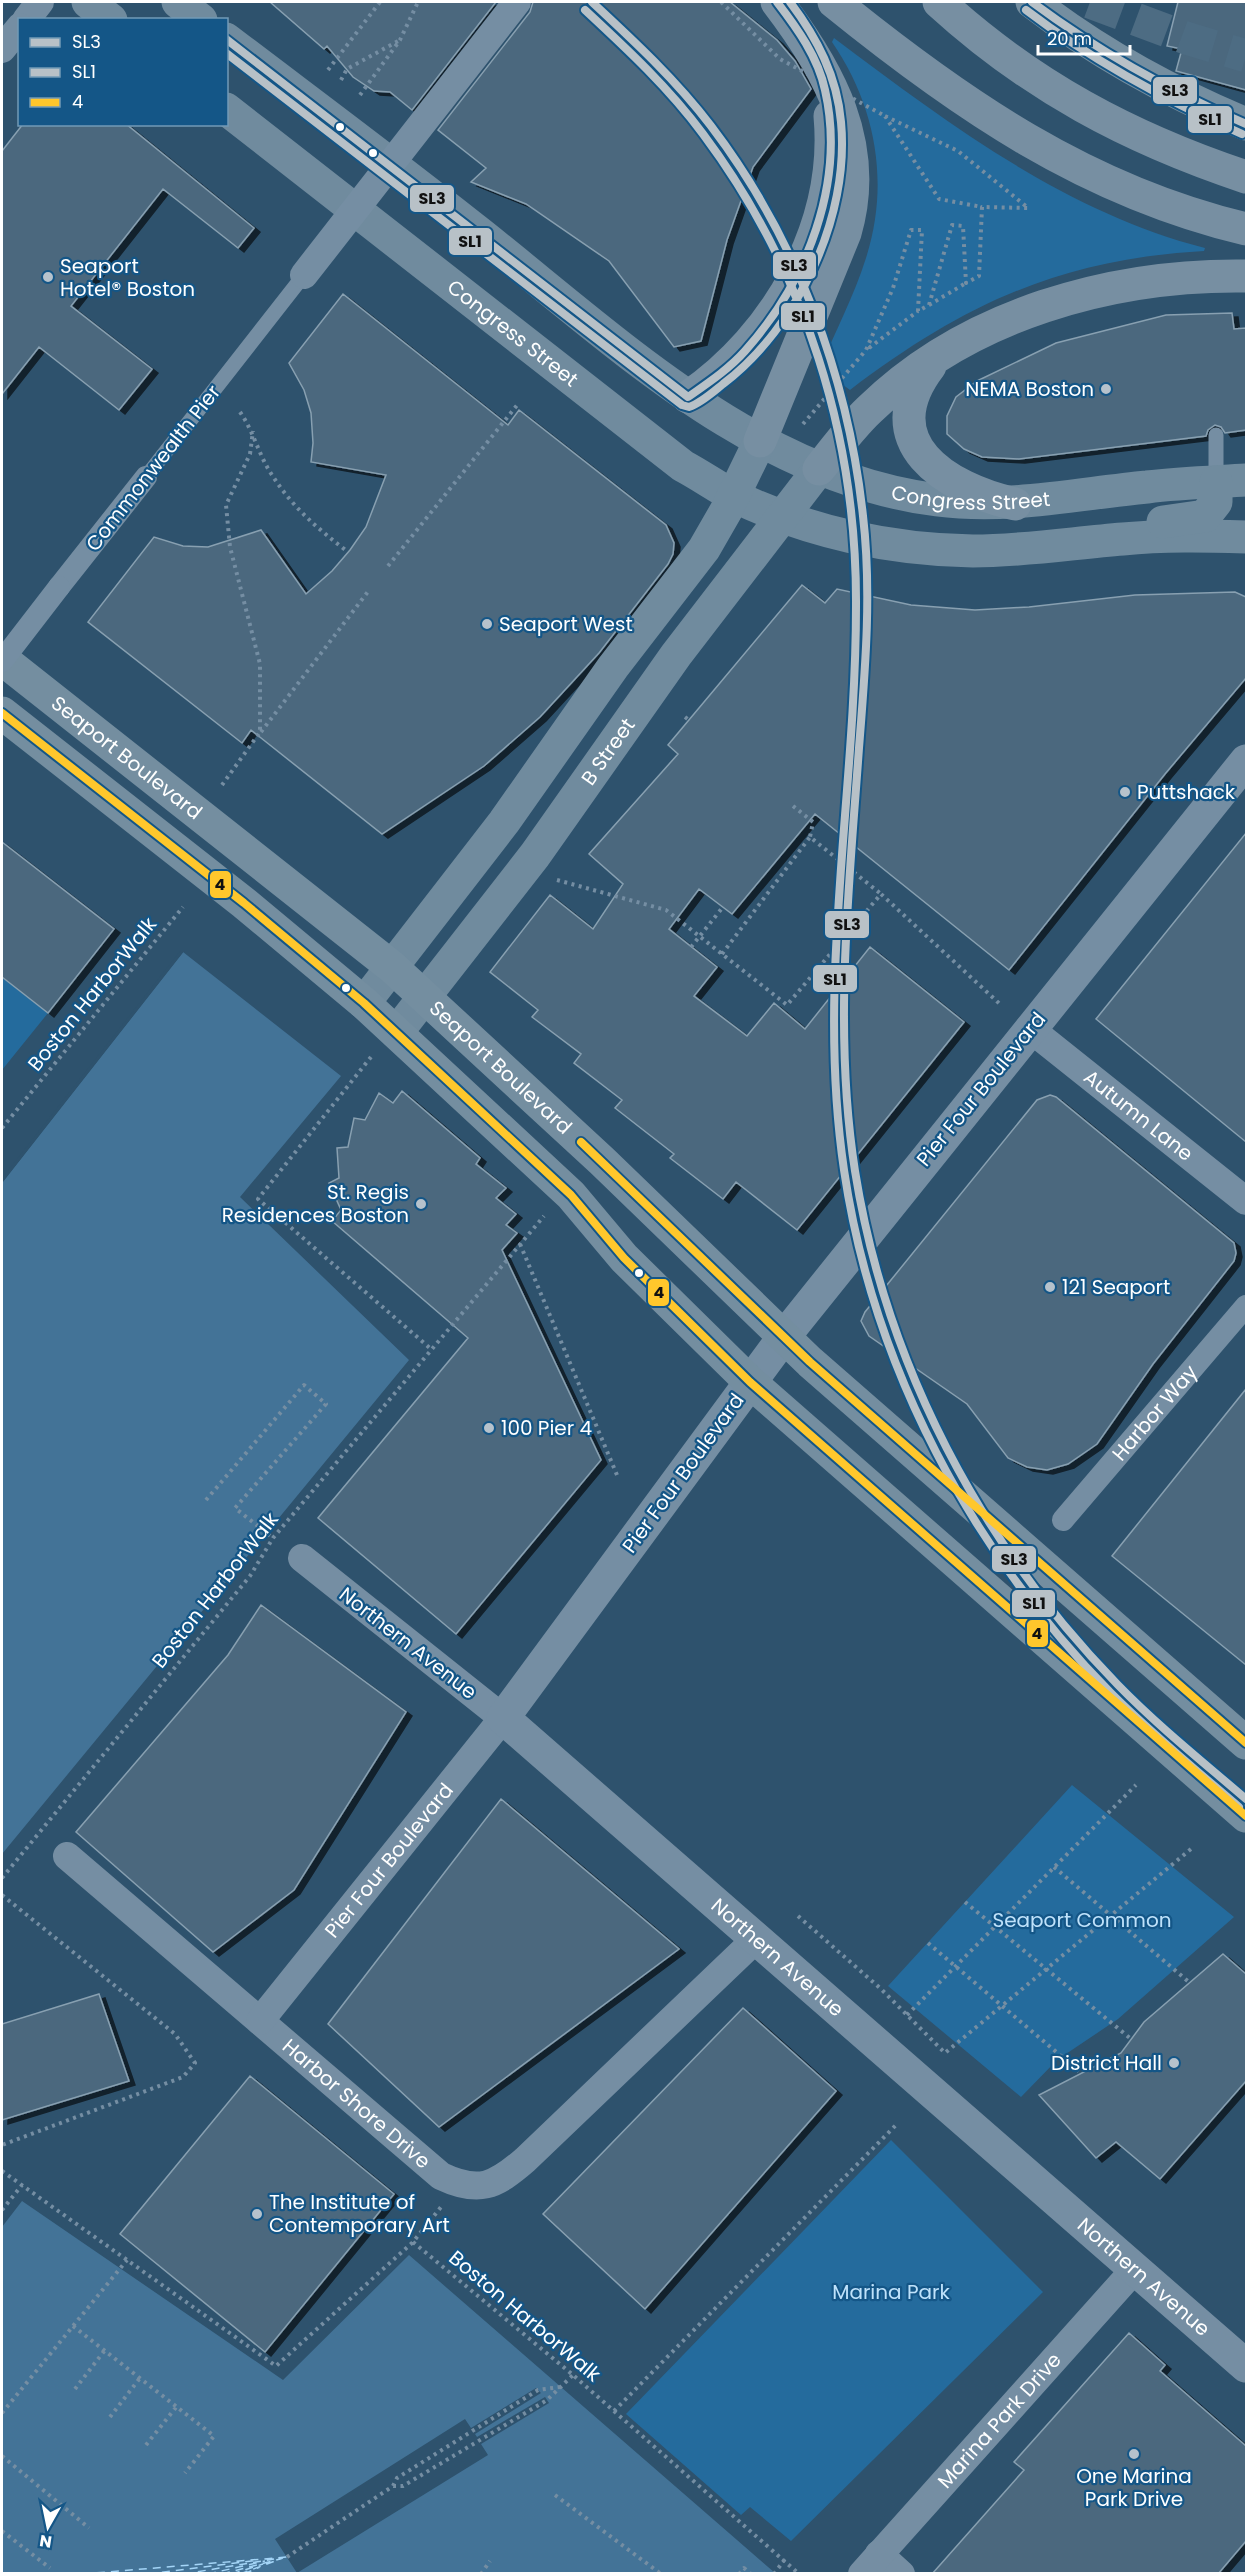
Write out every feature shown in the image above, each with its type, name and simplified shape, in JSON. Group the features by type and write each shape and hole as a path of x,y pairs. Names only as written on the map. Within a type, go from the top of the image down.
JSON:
{"highway":[{"path":"760,441 845,233 853,196 852,156 844,116 832,86 803,38 777,2"},
{"path":"834,2 960,97 1055,157 1152,201 1246,230"},
{"path":"939,2 1012,61 1090,112 1166,148 1246,177"},
{"path":"688,397 730,365 766,324 796,275 817,224 829,167 830,119 825,87 803,38"},
{"path":"819,469 869,410 902,381 940,356 1003,322 1090,293 1162,279 1246,276"},
{"path":"940,356 924,373 910,403 910,432 917,449 937,471 957,484 985,496 1015,504"}],"main road":[{"path":"88,2 108,18"},
{"path":"178,2 198,18"},
{"path":"1032,2 1077,35 1130,68 1190,99 1246,124"},
{"name":"Congress Street","path":"228,41 688,397 760,441 819,469 865,485 903,494 972,503 1015,504 1146,487 1231,481"},
{"name":"Congress Street","path":"228,111 683,466 734,495 783,516 842,534 924,548 972,551 1019,549 1126,538 1246,537"},
{"path":"364,1003 504,822 613,667 696,559 734,495 760,441"},
{"name":"B Street","path":"397,1032 547,840 676,655 819,469"},
{"path":"1126,538 1156,524 1205,516 1231,481"},
{"name":"Seaport Boulevard","path":"2,660 392,967 615,1174 783,1338 1246,1743"},
{"path":"2,713 244,903 397,1032 571,1195 624,1258 750,1382 1246,1815"}],"street":[{"path":"28,18 40,2"},
{"path":"304,275 517,2"},
{"path":"2,50 18,30"},
{"name":"Commonwealth Pier","path":"2,660 146,477"},
{"name":"Pier Four Boulevard","path":"260,2021 503,1718 783,1338 1029,1028 1246,761"},
{"name":"Autumn Lane","path":"1029,1028 1246,1201"},
{"name":"Harbor Way","path":"1063,1520 1246,1306"},
{"name":"Northern Avenue","path":"302,1558 503,1718 1246,2366"},
{"name":"Harbor Shore Drive","path":"67,1856 441,2175 464,2186 478,2187 505,2176 525,2160 757,1938"},
{"name":"Marina Park Drive","path":"871,2564 1135,2269"},
{"path":"871,2564 901,2574"}],"lane":[{"name":"Commonwealth Pier","path":"146,477 304,275"},
{"path":"1216,435 1231,481"}],"path":[{"path":"328,70 380,2"},
{"path":"360,95 400,40 418,2"},
{"path":"721,2 780,59 885,116 958,151 1028,208 982,207 939,200 885,116"},
{"path":"341,80 346,69 400,40"},
{"path":"800,428 866,350 918,310 979,276 982,207"},
{"path":"929,305 952,225 963,226 966,283"},
{"path":"866,350 893,288 911,230 922,230 918,310"},
{"path":"388,566 518,404"},
{"path":"240,412 253,431 271,474 304,518 348,552"},
{"path":"253,431 250,454 226,505 230,547 260,664 260,732"},
{"path":"222,784 370,589"},
{"path":"722,954 810,837 813,822 793,806"},
{"path":"810,837 881,894 1002,1006"},
{"path":"557,880 666,910 787,1005 881,894"},
{"name":"Boston HarborWalk","path":"2,1128 183,907"},
{"path":"692,947 723,907"},
{"path":"371,1057 258,1199 431,1349"},
{"name":"Boston HarborWalk","path":"2,1878 250,1576 273,1538 544,1216"},
{"path":"520,1244 617,1475"},
{"path":"206,1500 304,1386 326,1404 235,1508 273,1538"},
{"path":"907,2015 1136,1785"},
{"path":"798,1916 907,2015 945,2053 1191,1849"},
{"path":"1054,1867 1190,1983"},
{"path":"2,1895 175,2034 195,2063 183,2077 2,2145"},
{"path":"965,1902 1131,2039"},
{"path":"928,1943 1081,2073"},
{"path":"614,2411 896,2125"},
{"path":"2,2170 276,2366 413,2242 442,2206"},
{"path":"2,2210 22,2185"},
{"name":"Boston HarborWalk","path":"413,2242 573,2375 785,2559 799,2574"},
{"path":"2,2413 127,2260"},
{"path":"73,2326 214,2436 185,2473"},
{"path":"75,2389 105,2350"},
{"path":"393,2486 403,2486 547,2400 573,2375"},
{"path":"110,2417 140,2378"},
{"path":"286,2557 393,2486 397,2478 538,2390 560,2387"},
{"path":"146,2445 177,2406"},
{"path":"2,2456 89,2528"},
{"path":"555,2495 661,2574"},
{"path":"2,2531 50,2568"},
{"path":"774,2574 785,2559"},
{"path":"481,2574 490,2561"},
{"path":"739,2574 744,2568 751,2574"}],"green space":[{"path":"834,38 921,102 1009,161 1103,212 1153,232 1205,248 1204,251 1104,264 1016,291 974,310 933,333 850,390 820,368 866,258 877,202 877,174 875,146 868,119 859,92 832,42"},
{"path":"2,977 48,1013 2,1070"},
{"name":"Seaport Common","path":"1072,1785 1234,1917 1118,2019 1057,2060 1021,2097 888,1986"},
{"name":"Marina Park","path":"891,2140 1043,2292 791,2541 750,2507 741,2515 626,2414"}],"shaded area":[{"path":"183,952 341,1076 240,1197 409,1360 2,1854 2,1183"},
{"path":"22,2201 283,2380 409,2255 775,2573 2,2573 2,2227"}],"pier":[{"path":"181,950 185,950 2,1183 2,1178"},
{"path":"536,2388 541,2393 475,2434 477,2437 545,2397 549,2403 481,2444 488,2455 297,2573 275,2539 465,2419 471,2428"}],"building":[{"path":"270,2 496,2 412,110 390,92 374,91 353,77 327,46 324,49"},
{"path":"533,2 730,2 777,40 795,61 811,89 753,167 727,240 701,341 674,347 609,261 526,204 471,182 486,168 438,130 530,12"},
{"path":"1178,2 1246,2 1246,90 1176,71 1182,49 1167,46"},
{"name":"Seaport Hotel® Boston","path":"21,126 128,126 254,228 238,248 163,189 71,306 152,369 119,410 39,347 2,394 2,151"},
{"path":"343,294 508,425 519,410 666,525 674,543 673,554 668,564 599,653 540,717 484,766 382,834 251,730 242,743 88,622 154,537 183,546 208,547 261,530 306,594 332,571 350,550 366,527 386,475 311,462 313,443 311,413 304,390 289,363"},
{"name":"NEMA Boston","path":"1232,313 1234,329 1246,328 1246,430 1225,433 1221,427 1215,425 1208,430 1206,436 1019,459 982,457 964,449 947,434 947,416 956,397 977,381 1056,343 1166,315"},
{"path":"802,585 825,603 837,589 911,605 975,610 1029,607 1135,595 1235,592 1246,597 1246,678 1165,774 1009,970 815,814 732,914 699,889 669,929 717,967 694,996 747,1036 774,1003 805,1029 870,947 964,1022 797,1230 736,1182 723,1199 670,1158 674,1154 615,1108 622,1100 574,1063 581,1054 532,1017 538,1010 490,972 550,895 593,929 623,884 589,854 678,754 668,745"},
{"path":"1246,833 1246,1142 1096,1019"},
{"path":"2,842 114,929 48,1013 2,977"},
{"name":"100 Pier 4","path":"402,1091 480,1158 476,1164 506,1188 496,1198 516,1214 506,1225 517,1233 502,1250 601,1460 456,1634 318,1518 468,1338 332,1221 341,1210 329,1183 339,1178 337,1148 348,1147 354,1118 365,1120 379,1093 393,1103"},
{"name":"121 Seaport","path":"1050,1095 1056,1097 1234,1243 1236,1253 1234,1261 1153,1364 1097,1444 1068,1464 1047,1470 1027,1467 1008,1458 967,1404 869,1336 861,1321 865,1312 1037,1100"},
{"path":"1246,1389 1246,1665 1112,1556"},
{"path":"261,1605 406,1712 294,1890 213,1952 76,1832 228,1655"},
{"path":"501,1799 679,1949 439,2127 328,2024"},
{"name":"District Hall","path":"1223,1954 1246,1974 1246,2081 1160,2179 1116,2142 1096,2158 1039,2095 1121,2053 1144,2022"},
{"path":"99,1994 129,2081 2,2120 2,2024"},
{"path":"743,2008 836,2091 645,2309 543,2214"},
{"name":"The Institute of Contemporary Art","path":"250,2076 394,2194 265,2352 120,2234"},
{"name":"One Marina Park Drive","path":"1129,2333 1165,2365 1160,2371 1246,2446 1246,2541 1218,2574 932,2574 1024,2470 1014,2462"}],"ferry route":[{"path":"83,2574 287,2557"},
{"path":"240,2574 283,2558"},
{"path":"184,2574 274,2559"},
{"path":"222,2574 280,2559"},
{"path":"148,2574 259,2560"},
{"path":"208,2574 265,2561"},
{"path":"232,2574 263,2564"},
{"path":"244,2574 260,2567"}],"tunnel":[{"path":"1090,2 1186,38 1246,56"}],"transit line":[{"name":"SL3","path":"592,2 684,93 742,169 793,262 814,311 845,412 856,464 866,545 867,574 867,632 845,960 845,1066 848,1118 855,1171 870,1243 890,1313 916,1382 947,1448 983,1512 1023,1573 1069,1631 1118,1685 1246,1799"},
{"name":"SL3","path":"228,41 688,397 732,364 767,324 787,294 803,262 816,229 825,195 830,160 830,125 825,90 812,55 777,2"},
{"name":"SL1","path":"228,55 682,405 689,407 723,384 750,360 796,301 814,267 837,195 842,158 839,105 824,58 809,29 790,2"},
{"name":"SL3","path":"1032,2 1109,54 1190,98 1246,124"},
{"name":"SL1","path":"585,10 662,85 703,134 739,186 770,241 796,298 818,357 835,418 847,480 854,542 856,606 850,747 835,958 836,1099 844,1170 858,1243 878,1315 905,1385 936,1452 973,1518 1015,1580 1061,1638 1111,1693 1239,1807"},
{"name":"SL1","path":"1026,10 1103,63 1185,107 1242,134"},
{"name":"4","path":"2,713 244,903 364,1003 571,1195 624,1258 750,1382 1246,1816"},
{"name":"4","path":"581,1142 810,1362 1246,1743"}],"place":[{"name":"Seaport Hotel® Boston","path":"48,277"},
{"name":"NEMA Boston","path":"1106,389"},
{"name":"Seaport West","path":"487,624"},
{"name":"Puttshack","path":"1125,792"},
{"name":"St. Regis Residences Boston","path":"421,1204"},
{"name":"121 Seaport","path":"1050,1287"},
{"name":"100 Pier 4","path":"489,1428"},
{"name":"District Hall","path":"1174,2063"},
{"name":"The Institute of Contemporary Art","path":"257,2214"},
{"name":"One Marina Park Drive","path":"1134,2454"}]}
